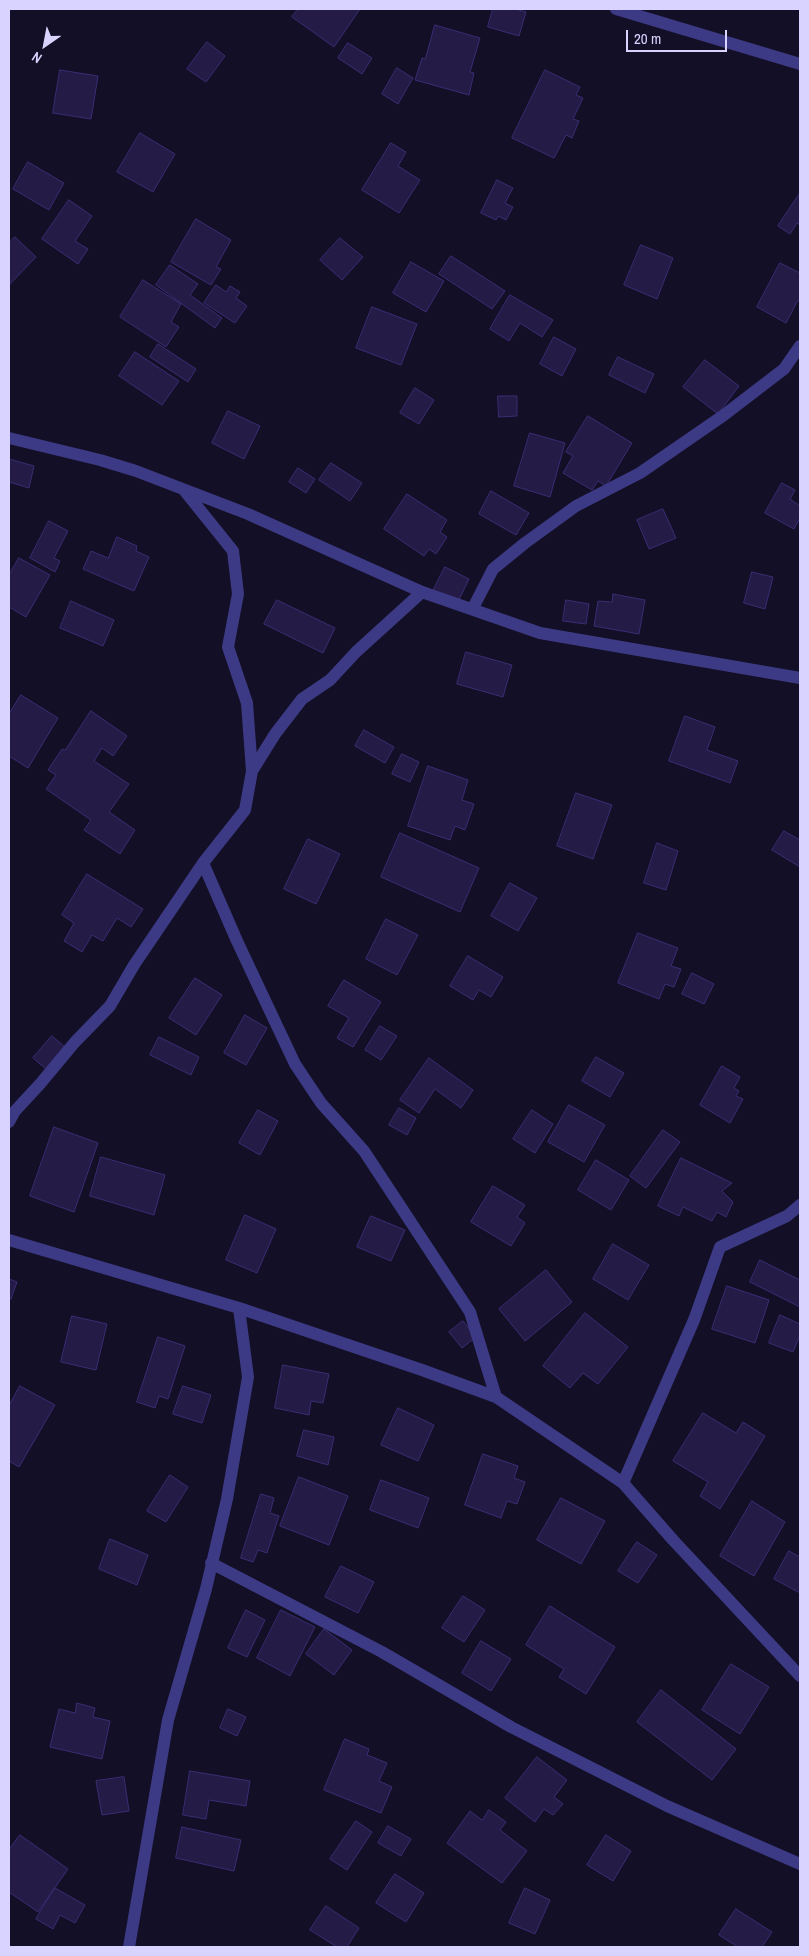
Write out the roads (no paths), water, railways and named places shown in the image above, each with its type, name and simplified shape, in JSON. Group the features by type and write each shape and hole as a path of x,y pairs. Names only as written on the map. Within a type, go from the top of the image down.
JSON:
{"street":[{"path":"616,9 800,64"},
{"path":"473,608 494,569 525,543 576,506 640,473 724,415 784,368 800,346"},
{"path":"9,438 109,462 136,471 248,514 422,592 473,608 540,633 800,678"},
{"path":"9,1122 15,1111 75,1042 110,1006 134,965 203,863 245,810 252,771 247,703 228,647 238,594 233,551 183,489"},
{"path":"252,771 302,698 330,680 356,652 422,592"},
{"path":"203,863 237,941 295,1064 321,1103 364,1151 470,1312 496,1397"},
{"path":"623,1483 694,1320 720,1247 787,1216 800,1205"},
{"path":"9,1240 239,1308 496,1397 623,1483 672,1540 800,1676"},
{"path":"129,1947 168,1720 206,1589 227,1499 248,1377 239,1308"},
{"path":"211,1563 382,1652 511,1727 667,1806 800,1864"}]}
